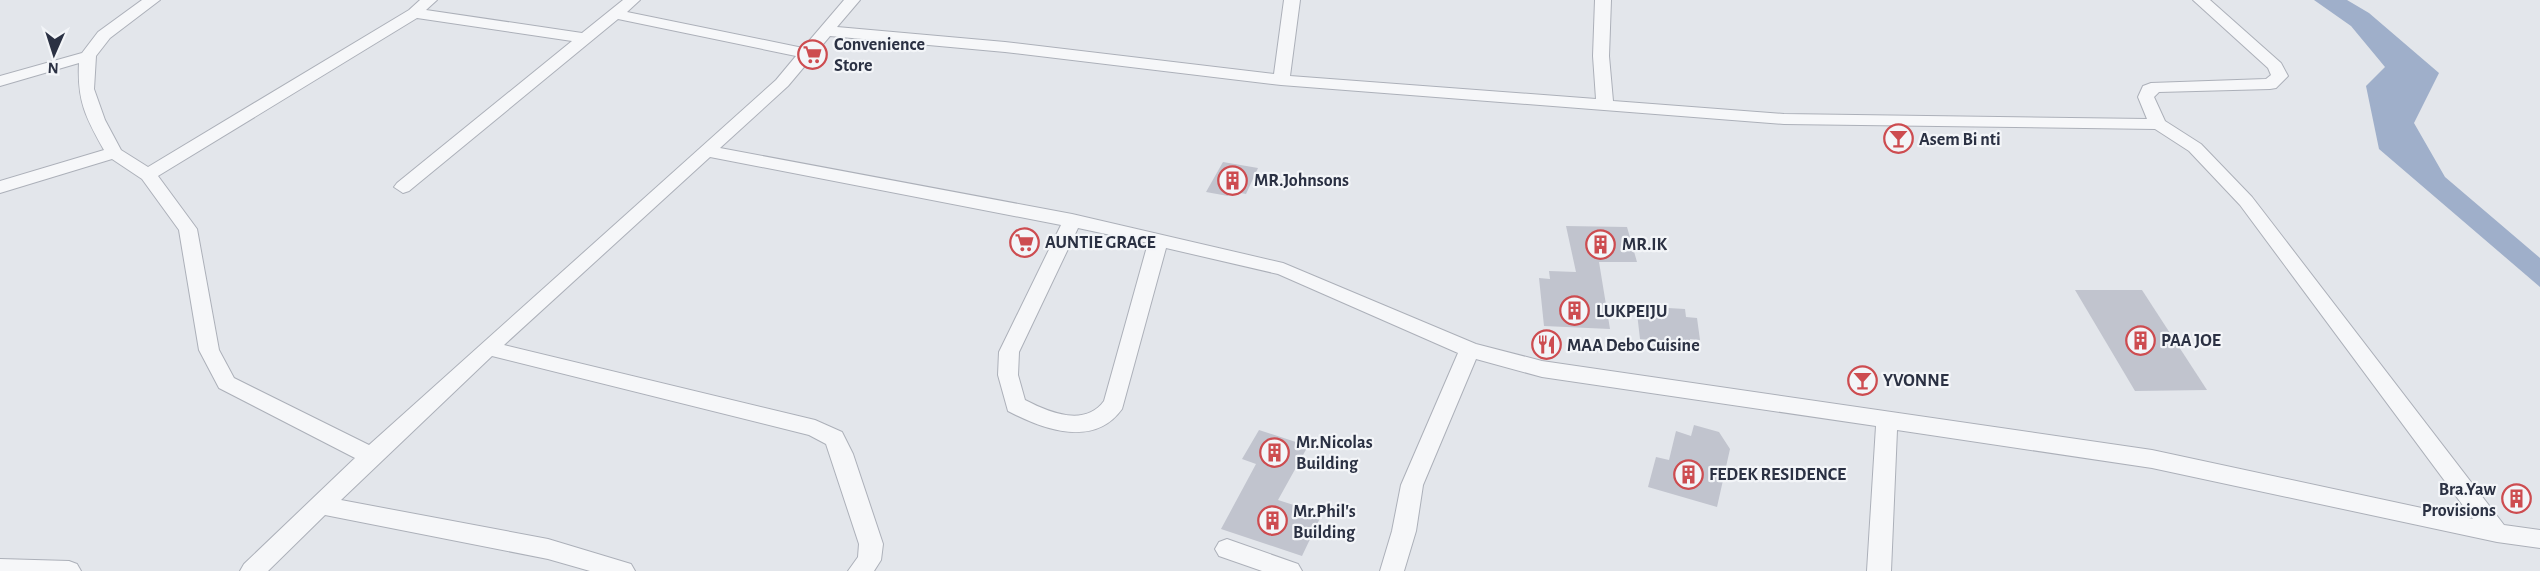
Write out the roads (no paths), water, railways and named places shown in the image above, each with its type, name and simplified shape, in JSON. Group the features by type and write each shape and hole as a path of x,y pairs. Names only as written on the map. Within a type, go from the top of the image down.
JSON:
{"street":[{"path":"148,175 414,12 429,0"},
{"path":"403,187 632,0"},
{"path":"252,571 488,348 782,82 828,31 852,0"},
{"path":"1281,80 1292,0"},
{"path":"1603,0 1601,56 1605,104"},
{"path":"2158,124 2146,97 2149,90 2157,87 2270,84 2280,76 2275,66 2201,0"},
{"path":"147,1 104,35 88,56 86,89 96,120 114,153 148,175 188,229 209,350 226,383 373,457"},
{"path":"414,12 583,38"},
{"path":"614,14 808,54"},
{"path":"828,31 1005,47 1281,80 1784,119 2158,124 2179,133 2208,159 2246,201 2498,533"},
{"path":"0,81 88,56"},
{"path":"706,151 1072,220 1283,269 1470,350 1542,369 1887,418 2152,459 2498,533 2540,539"},
{"path":"0,187 114,153"},
{"path":"1072,220 1010,352 1008,375 1016,405 1032,415 1057,422 1084,422 1102,418 1114,403 1159,239"},
{"path":"488,348 815,428 834,438 842,454 871,544 869,560 860,571"},
{"path":"1392,571 1404,531 1413,485 1470,350"},
{"path":"1879,571 1887,418"},
{"path":"322,505 548,549 623,571"},
{"path":"1227,549 1290,571"},
{"path":"0,569 69,571"}],"water":[{"path":"2314,0 2347,0 2369,13 2439,73 2414,123 2445,177 2540,258 2540,287 2379,149 2366,86 2385,67 2351,26"}],"place":[{"name":"Convenience Store","path":"813,54"},
{"name":"Asem Bi nti","path":"1898,139"},
{"name":"MR.Johnsons","path":"1233,180"},
{"name":"AUNTIE GRACE","path":"1024,242"},
{"name":"MR.IK","path":"1601,244"},
{"name":"LUKPEIJU","path":"1575,311"},
{"name":"PAA JOE","path":"2140,340"},
{"name":"MAA Debo Cuisine","path":"1546,345"},
{"name":"YVONNE","path":"1862,380"},
{"name":"Mr.Nicolas Building","path":"1275,452"},
{"name":"FEDEK RESIDENCE","path":"1688,474"},
{"name":"Bra.Yaw Provisions","path":"2517,499"},
{"name":"Mr.Phil's Building","path":"1272,521"}]}
